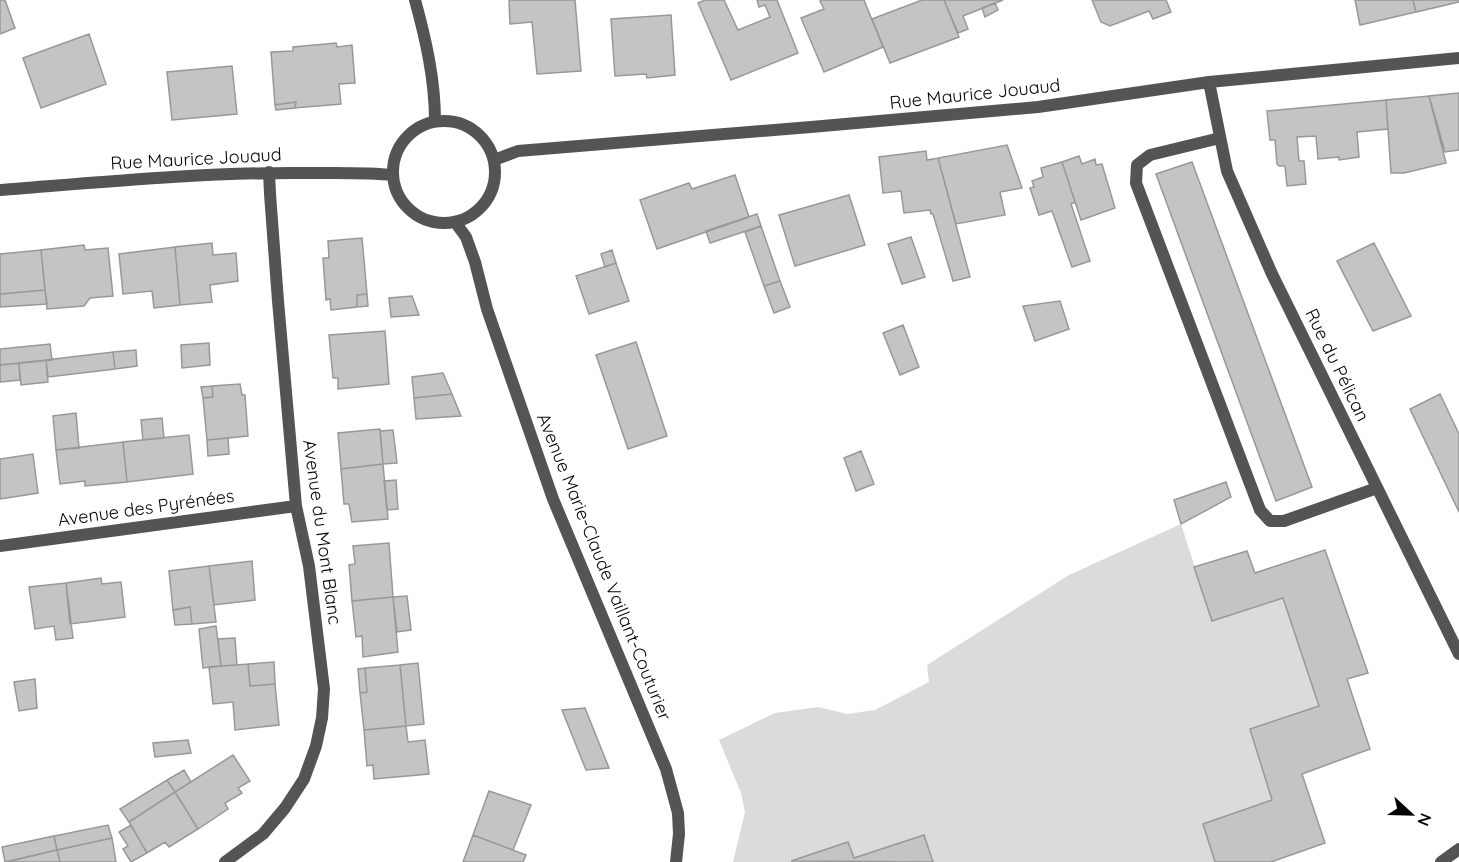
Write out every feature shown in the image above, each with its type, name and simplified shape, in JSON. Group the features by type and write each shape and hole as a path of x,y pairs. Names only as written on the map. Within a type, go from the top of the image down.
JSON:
{"street":[{"path":"415,0 425,36 435,100 435,121"},
{"name":"Rue Maurice Jouaud","path":"494,160 518,151 1038,107 1209,82 1459,58"},
{"name":"Rue du Pélican","path":"1209,82 1227,171 1272,274 1459,654"},
{"path":"435,121 455,121 472,129 486,142 494,160 494,185 487,201 472,214 455,222 431,221 412,212 399,195 393,176 396,157 404,140 418,128 435,121"},
{"path":"1220,138 1150,156 1137,165 1136,183 1260,510 1270,521 1284,521 1377,488"},
{"name":"Rue Maurice Jouaud","path":"0,190 185,175 270,172 372,173 393,176"},
{"name":"Avenue du Mont Blanc","path":"225,862 262,834 285,808 304,779 316,747 322,718 324,689 310,578 297,506 270,172"},
{"name":"Avenue Marie-Claude Vaillant-Couturier","path":"455,222 466,237 475,262 487,309 554,499 666,769 678,813 679,834 676,862"},
{"name":"Avenue des Pyrénées","path":"0,546 297,506"},
{"path":"1441,862 1459,849"}],"shaded area":[{"path":"1181,524 1212,621 1283,598 1319,706 1272,800 1203,824 1215,862 933,862 924,835 854,858 848,842 789,862 733,862 745,812 741,793 719,740 775,713 818,707 847,714 875,710 929,682 927,665 1069,575"}],"building":[{"path":"0,0 5,0 15,28 0,34"},
{"path":"509,0 575,0 581,71 537,74 532,22 510,24"},
{"path":"705,0 724,0 738,30 770,17 765,5 759,7 757,0 777,0 798,53 731,80 698,3"},
{"path":"864,0 883,47 824,72 801,18 824,9 820,1"},
{"path":"922,0 944,0 959,37 890,63 872,19"},
{"path":"944,0 1003,0 963,16 968,29 958,33"},
{"path":"1092,0 1166,0 1171,12 1153,19 1149,11 1110,26 1101,22"},
{"path":"1355,0 1413,0 1416,12 1360,25"},
{"path":"1413,0 1459,0 1459,2 1416,12"},
{"path":"995,3 998,10 985,17 982,8"},
{"path":"671,15 675,75 647,78 646,74 615,76 611,19"},
{"path":"89,34 106,84 41,108 23,58"},
{"path":"336,43 337,47 352,45 355,83 339,84 341,104 295,108 296,102 275,105 271,52 293,51 293,47"},
{"path":"232,66 237,114 172,120 167,72"},
{"path":"1459,93 1459,150 1445,152 1429,96"},
{"path":"1429,96 1446,163 1404,173 1391,173 1386,100"},
{"path":"1386,100 1388,129 1357,132 1359,157 1339,160 1339,157 1318,159 1316,136 1297,137 1299,161 1304,161 1306,184 1287,186 1285,166 1277,164 1275,140 1270,140 1267,111"},
{"path":"296,102 295,108 276,110 275,105"},
{"path":"1007,145 1022,188 1000,192 1005,215 956,224 938,158"},
{"path":"926,151 927,160 938,158 970,277 953,281 930,210 904,213 901,191 883,193 879,157"},
{"path":"1079,156 1082,164 1095,159 1096,165 1102,164 1115,208 1081,220 1062,162"},
{"path":"1062,162 1075,202 1071,204 1090,261 1072,267 1052,211 1039,215 1030,188 1034,187 1032,181 1043,177 1041,168"},
{"path":"1192,162 1312,487 1276,501 1156,174"},
{"path":"735,175 749,217 657,249 640,200 689,183 692,189"},
{"path":"849,195 865,245 795,266 779,215"},
{"path":"757,214 761,226 710,243 706,231"},
{"path":"761,226 780,281 764,286 745,232"},
{"path":"911,237 925,277 902,284 888,244"},
{"path":"362,238 367,294 357,295 357,307 331,310 330,299 326,300 323,258 329,258 328,241"},
{"path":"212,243 213,255 236,253 238,281 210,285 212,302 180,305 175,247"},
{"path":"1374,243 1411,316 1373,331 1337,261"},
{"path":"84,245 85,250 108,248 113,296 90,298 84,306 47,309 41,250"},
{"path":"175,247 180,305 154,308 152,291 123,294 119,254"},
{"path":"41,250 45,290 0,294 0,254"},
{"path":"612,250 616,263 605,267 601,254"},
{"path":"616,263 629,301 589,314 576,276"},
{"path":"780,281 790,307 774,313 764,286"},
{"path":"45,290 47,304 0,307 0,294"},
{"path":"367,294 368,306 357,307 357,295"},
{"path":"412,296 419,315 391,317 389,298"},
{"path":"1060,301 1069,329 1035,341 1023,306"},
{"path":"903,325 919,367 900,375 883,333"},
{"path":"385,331 389,384 338,389 338,378 333,378 329,335"},
{"path":"636,342 667,436 628,449 596,355"},
{"path":"209,343 210,365 182,368 181,345"},
{"path":"50,344 52,360 0,365 0,349"},
{"path":"136,350 137,366 115,369 113,352"},
{"path":"113,352 115,369 48,377 46,360"},
{"path":"46,360 48,382 21,385 19,363"},
{"path":"19,363 20,380 0,382 0,365"},
{"path":"443,373 452,394 414,398 412,377"},
{"path":"240,384 242,395 245,395 248,436 207,440 203,398 213,397 212,386"},
{"path":"212,386 213,397 203,398 201,387"},
{"path":"452,394 461,416 416,419 414,398"},
{"path":"1440,394 1459,434 1459,512 1410,409"},
{"path":"76,413 79,448 56,450 53,416"},
{"path":"162,418 164,438 143,440 141,420"},
{"path":"380,429 383,464 341,469 338,433"},
{"path":"393,430 397,463 383,464 380,431"},
{"path":"189,435 193,474 127,482 123,442"},
{"path":"228,438 229,454 208,456 207,440"},
{"path":"123,442 127,482 85,486 85,481 60,484 56,450"},
{"path":"861,451 874,484 856,491 844,458"},
{"path":"33,454 38,493 0,499 0,459"},
{"path":"383,464 388,519 352,522 349,504 344,504 341,469"},
{"path":"396,480 398,509 387,510 384,481"},
{"path":"1226,482 1231,497 1181,524 1174,500"},
{"path":"389,543 393,597 352,601 349,565 355,564 353,546"},
{"path":"1325,550 1368,673 1347,679 1370,749 1302,774 1325,843 1271,862 1215,862 1203,824 1272,800 1250,729 1319,706 1283,598 1212,621 1194,567 1247,551 1255,573"},
{"path":"252,561 255,600 214,605 209,566"},
{"path":"209,566 216,622 192,624 190,607 173,610 169,571"},
{"path":"101,578 102,584 121,582 125,617 70,624 66,583"},
{"path":"66,583 73,638 56,640 54,626 35,629 29,587"},
{"path":"407,596 411,630 397,632 393,597"},
{"path":"393,597 398,652 363,657 362,636 356,637 352,601"},
{"path":"190,607 192,624 175,625 173,610"},
{"path":"216,626 221,666 203,668 199,629"},
{"path":"235,638 237,665 221,666 218,639"},
{"path":"274,662 275,684 250,686 248,664"},
{"path":"418,663 424,724 406,726 400,665"},
{"path":"248,664 250,686 275,684 279,725 235,730 233,702 213,704 209,667"},
{"path":"400,665 406,726 364,730 360,693 367,692 365,668"},
{"path":"365,668 367,692 360,693 358,669"},
{"path":"35,679 37,708 19,711 14,682"},
{"path":"585,708 609,768 586,770 562,710"},
{"path":"406,726 408,742 425,740 429,774 374,779 373,765 367,766 364,730"},
{"path":"188,740 191,753 155,757 153,743"},
{"path":"233,755 250,781 238,788 242,793 225,803 228,809 198,829 175,792"},
{"path":"184,770 191,782 175,792 167,780"},
{"path":"167,780 175,792 129,822 120,809"},
{"path":"489,791 531,805 513,850 473,835"},
{"path":"175,792 198,829 169,847 165,842 147,853 129,822"},
{"path":"108,825 112,838 57,850 54,836"},
{"path":"131,825 147,853 131,862 123,849 128,846 119,832"},
{"path":"473,835 526,855 523,862 463,862"},
{"path":"924,835 933,862 791,861 848,842 854,858"},
{"path":"54,836 57,850 5,862 2,847"},
{"path":"112,838 116,862 60,862 57,850"},
{"path":"57,850 60,862 7,862"}]}
